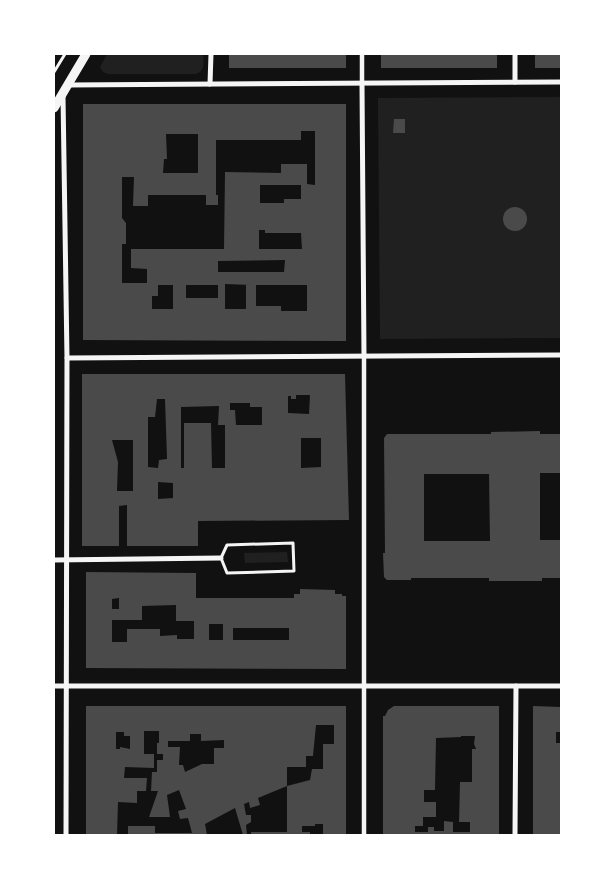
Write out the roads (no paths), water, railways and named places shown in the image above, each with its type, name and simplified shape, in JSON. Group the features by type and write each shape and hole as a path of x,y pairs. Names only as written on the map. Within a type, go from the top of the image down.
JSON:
{"main road":[{"path":"54,108 86,54"}],"street":[{"path":"210,84 211,54"},
{"path":"362,54 364,835"},
{"path":"515,54 515,82"},
{"path":"68,84 561,82"},
{"path":"62,93 67,358 66,835"},
{"path":"67,358 561,356"},
{"path":"54,560 221,558"},
{"path":"54,686 561,686"},
{"path":"515,835 516,686"}]}
